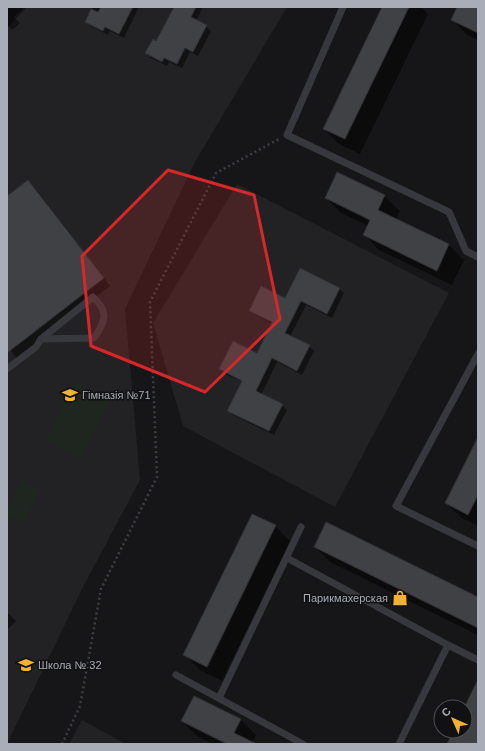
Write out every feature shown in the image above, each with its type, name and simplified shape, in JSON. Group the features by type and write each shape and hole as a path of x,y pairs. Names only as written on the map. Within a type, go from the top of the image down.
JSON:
{"lane":[{"path":"343,7 287,135 449,212 466,251 478,257"},
{"path":"7,369 36,347 42,339 93,298 101,305 105,314 101,328 94,338 42,339"},
{"path":"478,354 396,506 478,546"},
{"path":"219,698 301,527"},
{"path":"287,558 478,660"},
{"path":"399,744 448,645"},
{"path":"176,675 303,744"}],"path":[{"path":"62,744 80,706 101,589 157,477 150,302 216,173 287,135"}],"highlighted area":[{"path":"168,170 254,195 280,319 205,392 91,346 82,256"}],"shaded area":[{"name":"Гімназія №71","path":"27,7 287,7 195,162 125,309 140,480 83,587 7,744 7,28"},
{"path":"237,184 449,293 335,507 183,426 153,323"},
{"path":"75,383 111,401 81,458 45,440"},
{"path":"21,481 39,490 24,524 7,516 7,511"},
{"path":"82,720 126,744 69,744"}],"building":[{"path":"101,7 133,7 119,34 105,27 103,31 85,22 91,9 98,12"},
{"path":"174,7 196,7 191,17 207,25 193,52 185,48 177,64 164,58 162,62 145,53 153,39 156,41"},
{"path":"382,7 409,7 345,139 323,129"},
{"path":"457,7 478,7 478,33 451,20"},
{"path":"337,172 385,195 378,210 449,244 437,271 363,235 370,220 325,198"},
{"path":"28,180 104,278 7,353 7,196"},
{"path":"300,268 340,288 327,314 301,301 285,333 310,345 297,371 272,358 256,391 283,404 269,431 227,411 242,381 219,369 233,341 257,353 272,322 249,311 261,286 285,298"},
{"path":"478,437 478,495 468,515 445,503"},
{"path":"252,514 276,525 207,667 183,655"},
{"path":"326,522 478,597 478,628 314,547"},
{"path":"478,679 478,744 447,744 449,739 473,739 473,699 468,699"},
{"path":"194,696 241,719 234,733 257,744 227,744 181,721"}],"place":[{"name":"Гімназія №71","path":"70,395"},
{"name":"Парикмахерская","path":"400,598"},
{"name":"Школа № 32","path":"26,665"}]}
